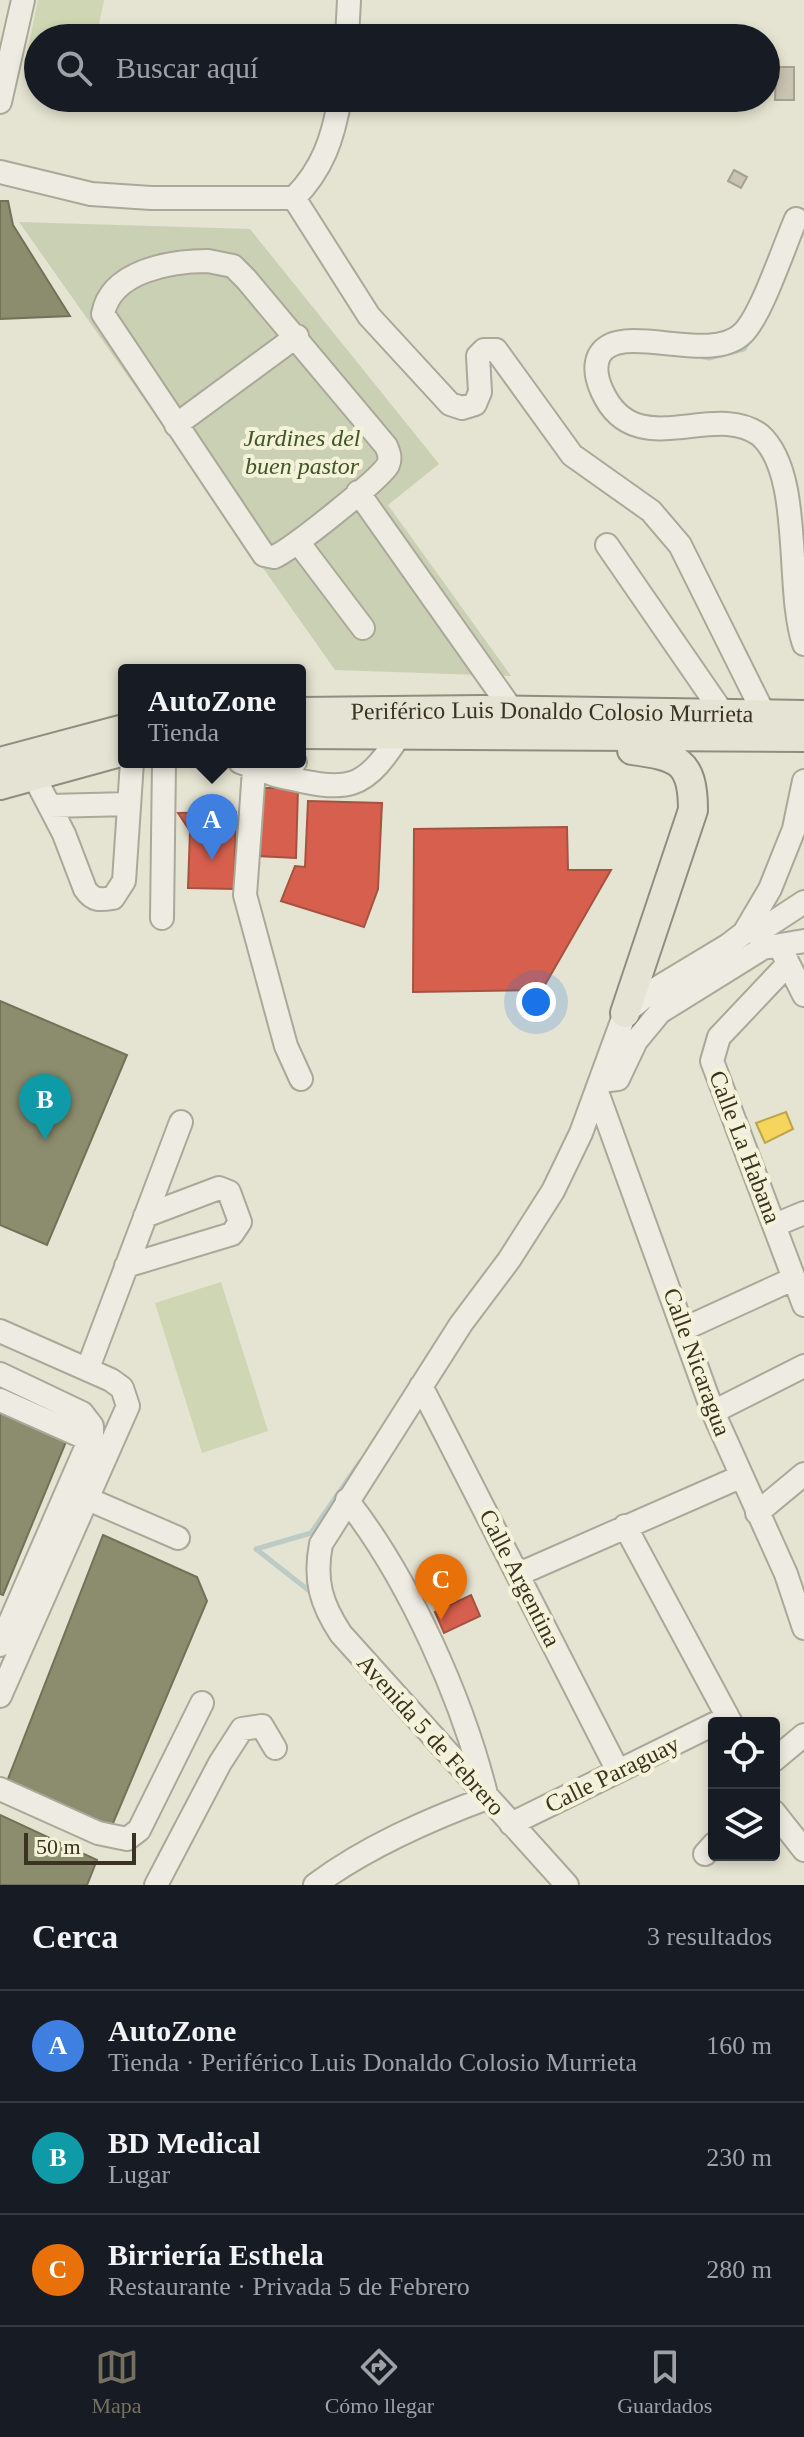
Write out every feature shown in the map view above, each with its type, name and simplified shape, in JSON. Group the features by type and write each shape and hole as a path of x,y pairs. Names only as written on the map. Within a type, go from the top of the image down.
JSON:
{"main road":[{"name":"Periférico Luis Donaldo Colosio Murrieta","path":"306,713 408,722 789,726"},
{"name":"Periférico Luis Donaldo Colosio Murrieta","path":"306,734 344,734 408,722"},
{"path":"506,722 666,754 678,761 692,781 693,810 625,1013"},
{"path":"0,785 19,764 118,731"},
{"path":"19,764 118,752"}],"street":[{"path":"0,102 23,0"},
{"path":"348,24 349,0"},
{"path":"0,172 91,194 151,198 294,198 309,183 331,144 337,112"},
{"path":"294,198 369,316 450,404 467,408 475,404 480,392 478,356 484,350 496,350 572,455 666,525 789,726"},
{"path":"796,219 756,315 745,332 731,343 697,347 635,340 615,343 600,354 596,369 604,395 617,412 633,422 653,429 679,430 716,423 742,425 761,436 771,448 784,470 791,504 804,644"},
{"path":"219,261 233,266 297,336 389,452 387,467 298,542 278,556 264,555 176,425 103,314 106,298 120,281 180,263 219,261"},
{"path":"176,425 297,336"},
{"path":"358,492 506,722"},
{"path":"298,542 363,628"},
{"path":"607,545 732,725"},
{"path":"301,1079 286,1046 245,895 256,769 333,787 354,785 371,771 408,722"},
{"path":"306,755 344,734"},
{"path":"19,764 50,806 85,889 98,900 113,898 124,881 132,768"},
{"path":"162,918 164,768"},
{"path":"744,933 770,889 794,829 804,781"},
{"path":"50,806 129,804"},
{"path":"315,1885 336,1869 405,1833 487,1798 472,1740 394,1567 347,1500 553,1191 625,1013 649,993 744,933 769,925 804,902"},
{"path":"783,954 804,941"},
{"path":"598,1086 618,1079 636,1041 660,1012 763,948 783,954 804,995"},
{"name":"Calle La Habana","path":"783,954 719,1037 712,1061 804,1305"},
{"name":"Calle Nicaragua","path":"598,1086 686,1328 713,1412 804,1620 804,1628"},
{"path":"88,1368 181,1122"},
{"path":"126,1266 232,1234 239,1227 240,1216 229,1192 219,1188 145,1216"},
{"path":"775,1225 804,1213"},
{"path":"686,1328 793,1279"},
{"path":"0,1331 88,1368 122,1388 128,1406 0,1696"},
{"path":"713,1412 804,1366"},
{"path":"0,1374 82,1413 92,1426 90,1440 0,1645"},
{"name":"Calle Argentina","path":"421,1386 618,1771"},
{"path":"0,1400 90,1440"},
{"path":"757,1513 804,1474"},
{"path":"519,1574 740,1477"},
{"path":"88,1499 178,1538"},
{"name":"Avenida 5 de Febrero","path":"347,1500 326,1531 317,1571 321,1597 341,1634 567,1885"},
{"path":"625,1526 720,1717"},
{"path":"0,1789 98,1833 127,1839 139,1830 202,1703"},
{"path":"156,1885 220,1763 242,1729 262,1726 275,1748"},
{"name":"Calle Paraguay","path":"511,1824 708,1729"},
{"path":"780,1755 804,1735"},
{"path":"780,1820 804,1850"}],"green space":[{"path":"38,0 104,0 99,24 33,24"},
{"name":"Jardines del buen pastor","path":"19,222 250,229 439,464 388,505 511,676 335,670"},
{"path":"221,1282 268,1431 202,1453 155,1303"}],"building: Viviendas":[{"path":"786,1112 793,1129 765,1143 756,1123"}],"building: Comercios":[{"path":"258,788 298,788 296,858 256,856"},
{"path":"308,801 382,803 378,889 364,927 281,901 295,866 305,867"},
{"path":"236,812 234,889 188,888 190,831 178,813"},
{"path":"567,827 568,870 611,870 542,990 413,992 414,829"},
{"path":"471,1595 480,1616 444,1633 435,1612"}],"building: Industria":[{"path":"0,201 8,201 13,225 70,316 0,319"},
{"path":"0,1001 127,1055 47,1245 0,1225"},
{"path":"0,1380 77,1415 3,1595 0,1594"},
{"path":"103,1535 197,1577 207,1601 111,1828 6,1784"},
{"path":"0,1815 97,1860 87,1885 0,1885"}],"building: Otros":[{"path":"780,67 794,67 794,100 780,100"},
{"path":"734,170 747,177 741,188 728,181"}],"waterway":[{"path":"699,356 709,358 744,349 750,339"},
{"path":"312,1593 256,1549 311,1533 360,1462"}],"place":[{"name":"AutoZone","path":"212,860"},
{"name":"BD Medical","path":"45,1140"},
{"name":"Birriería Esthela","path":"441,1620"}]}
